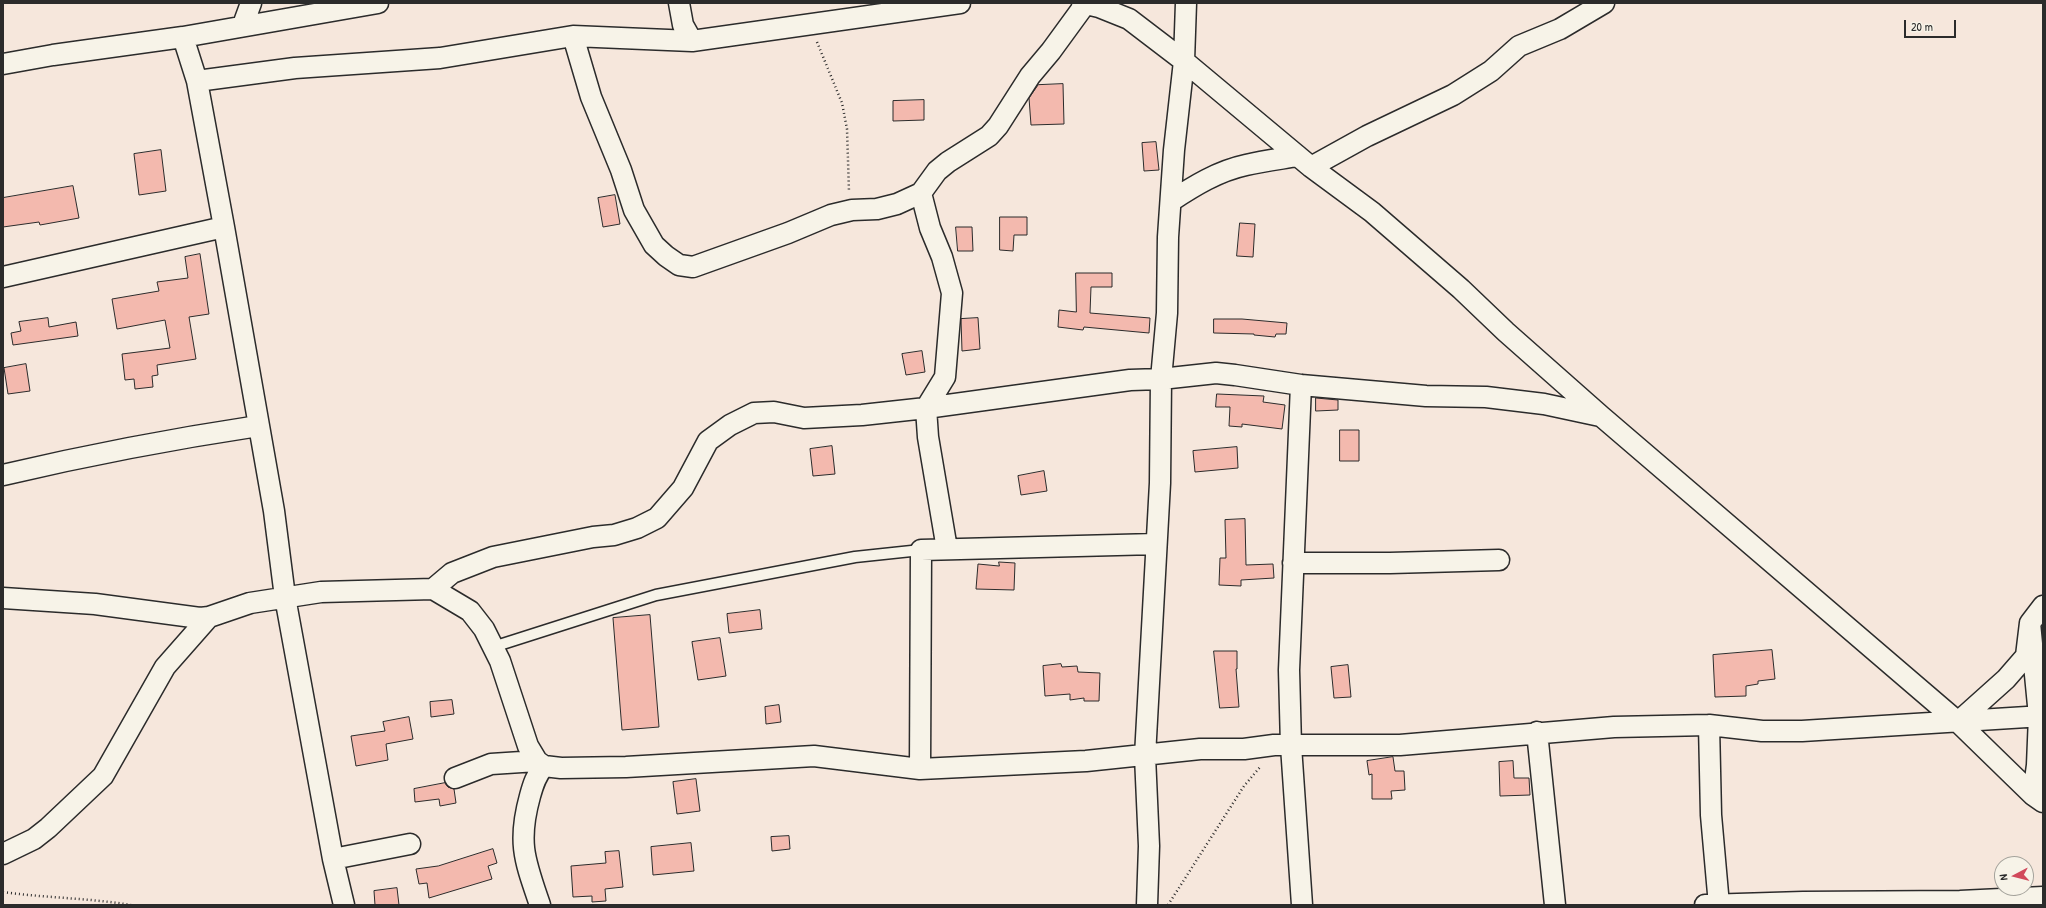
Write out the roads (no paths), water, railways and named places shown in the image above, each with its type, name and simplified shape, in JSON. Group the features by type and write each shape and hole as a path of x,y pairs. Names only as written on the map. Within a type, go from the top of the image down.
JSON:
{"street":[{"path":"243,25 251,3"},
{"path":"3,64 53,55 183,37 243,25 378,3"},
{"path":"679,3 682,25 692,41"},
{"path":"197,81 295,68 440,58 573,36 692,41 810,23 932,8 960,3"},
{"path":"573,36 592,97 621,170 634,210 654,245 679,265 693,267 788,233 831,215 852,210 877,209 898,204 921,193 937,172 948,162 989,136 998,126 1030,76 1051,51 1084,3 1099,7 1129,19 1184,61 1305,161 1372,212 1461,289 1506,332 1601,416 1958,722 2038,799"},
{"path":"1147,905 1149,846 1145,756 1160,483 1161,379 1167,313 1170,201 1184,61 1186,3"},
{"path":"1170,201 1196,185 1220,173 1244,165 1305,161 1367,136 1453,95 1491,72 1519,46 1560,29 1604,3"},
{"path":"183,37 197,81 274,511 285,597 333,859 344,905"},
{"path":"921,193 930,228 942,257 952,293 945,377 926,408 928,437 947,549"},
{"path":"3,277 224,227"},
{"path":"433,589 452,573 493,557 593,537 614,535 644,525 661,514 683,488 708,441 730,425 754,413 774,412 792,417 828,418 926,408 1084,385 1216,373 1301,385 1426,396 1486,397 1544,404 1601,416"},
{"path":"1301,385 1289,670 1282,746 1302,905"},
{"path":"3,475 78,457 145,444 258,426"},
{"path":"920,769 921,550 1156,544"},
{"path":"1293,563 1390,563 1499,560"},
{"path":"3,598 51,600 190,617 209,617 250,603 321,592 433,589 470,611 484,629 500,661 528,746 540,763 533,785 523,830 523,850 540,905"},
{"path":"1958,722 2006,679 2026,656 2030,623 2043,606"},
{"path":"3,854 34,839 48,828 103,776 165,667 209,617"},
{"path":"2030,623 2041,716 2037,765 2038,799"},
{"path":"455,778 491,764 540,763 561,768 626,767 814,756 920,769 1086,761 1145,756 1200,749 1400,744 1614,727 1709,726 1762,731 1802,731 2041,716"},
{"path":"1709,726 1714,905 1960,901 2043,897"},
{"path":"1536,732 1555,905"},
{"path":"333,859 410,844"}],"lane":[{"path":"493,647 656,595 855,556 921,550"}]}
